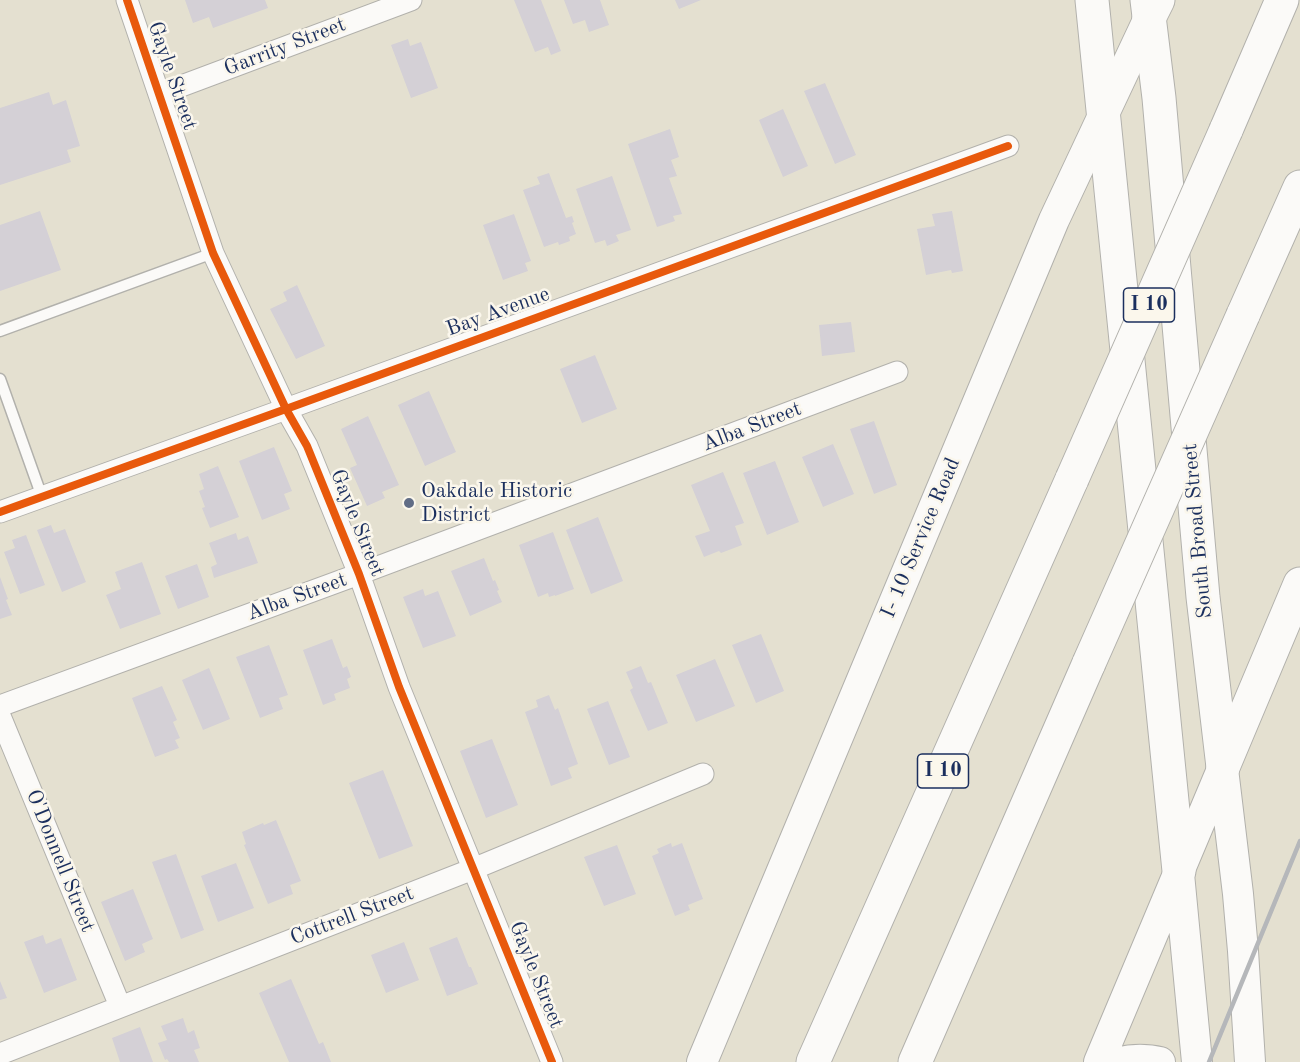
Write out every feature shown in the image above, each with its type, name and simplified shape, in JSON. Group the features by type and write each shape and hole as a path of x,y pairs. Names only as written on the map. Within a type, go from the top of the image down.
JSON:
{"main road":[{"path":"1092,0 1197,1062"},
{"name":"I 10","path":"813,1062 1282,0"},
{"name":"I- 10 Service Road","path":"702,1062 1054,220 1151,6"},
{"name":"South Broad Street","path":"1151,6 1203,597 1239,906 1250,1062"},
{"path":"915,1062 1300,187"},
{"path":"1099,1062 1300,584"},
{"path":"1120,1062 1125,1060 1160,1062"}],"street":[{"name":"Gayle Street","path":"127,0 213,253 286,410 307,447 359,574 399,687 552,1062"},
{"name":"Garrity Street","path":"160,94 411,0"},
{"name":"Bay Avenue","path":"0,512 1008,147"},
{"name":"Alba Street","path":"0,706 897,372"},
{"name":"O'Donnell Street","path":"0,716 120,1006"},
{"name":"Cottrell Street","path":"0,1054 473,869 703,774"}],"lane":[{"path":"0,332 213,253"},
{"path":"0,379 42,497"}],"building":[{"path":"185,0 265,0 268,8 213,28 209,17 193,23"},
{"path":"514,0 541,0 561,51 551,55 548,47 535,52"},
{"path":"564,0 600,0 609,25 589,32 585,20 573,24"},
{"path":"675,0 701,0 679,9"},
{"path":"408,39 410,46 421,42 438,88 411,98 391,45"},
{"path":"825,83 856,155 835,164 804,91"},
{"path":"49,92 53,105 66,100 80,146 67,150 71,162 0,185 0,108"},
{"path":"783,109 808,166 783,177 759,120"},
{"path":"670,129 679,157 671,160 677,176 669,178 682,214 673,216 675,221 657,227 628,144"},
{"path":"549,173 566,218 572,216 576,234 569,237 570,241 544,247 523,190 540,184 537,177"},
{"path":"612,176 631,230 616,235 619,241 607,246 605,240 595,243 576,189"},
{"path":"40,211 61,270 0,291 0,225"},
{"path":"952,211 963,271 952,273 951,270 926,275 917,229 935,226 932,214"},
{"path":"514,214 531,261 525,263 528,271 503,280 483,225"},
{"path":"297,285 325,346 296,359 270,309 287,301 283,292"},
{"path":"851,322 855,352 822,356 819,325"},
{"path":"595,355 617,409 582,423 560,369"},
{"path":"429,391 456,452 425,466 398,405"},
{"path":"368,416 399,485 382,492 385,498 367,506 350,468 357,465 341,429"},
{"path":"874,421 897,485 874,494 850,429"},
{"path":"833,444 854,494 823,507 802,457"},
{"path":"274,447 292,491 284,494 290,509 262,520 239,461"},
{"path":"775,461 799,522 767,535 743,473"},
{"path":"218,466 239,517 210,528 202,508 205,507 199,491 204,489 199,474"},
{"path":"723,472 744,523 735,526 742,545 704,557 695,536 710,531 691,485"},
{"path":"598,517 623,581 591,594 566,530"},
{"path":"51,525 54,533 65,529 86,582 62,592 37,530"},
{"path":"553,532 574,589 555,596 549,597 548,593 538,597 519,545"},
{"path":"236,533 238,540 248,536 258,563 214,578 211,567 217,564 209,543"},
{"path":"26,535 45,585 20,594 4,552 15,548 12,540"},
{"path":"484,558 493,581 495,580 502,602 470,616 451,571"},
{"path":"142,562 161,614 120,629 106,595 121,589 115,572"},
{"path":"197,564 209,597 178,609 165,576"},
{"path":"0,577 12,615 0,619"},
{"path":"423,589 425,596 438,591 456,636 423,648 403,597"},
{"path":"761,634 784,691 756,703 732,645"},
{"path":"332,639 343,668 347,666 351,677 347,679 350,688 334,694 336,700 323,705 303,650"},
{"path":"269,645 288,695 279,698 283,709 260,718 236,657"},
{"path":"715,659 735,706 696,722 676,675"},
{"path":"641,666 648,683 651,682 668,723 648,731 630,690 633,688 626,672"},
{"path":"209,668 230,719 203,730 182,680"},
{"path":"162,686 177,720 173,722 180,738 175,740 179,748 155,757 132,698"},
{"path":"549,695 555,710 558,708 578,764 568,768 572,778 551,786 525,712 538,707 536,700"},
{"path":"608,701 630,757 609,765 587,709"},
{"path":"492,739 518,805 486,818 460,751"},
{"path":"383,770 413,846 379,859 349,783"},
{"path":"276,820 301,881 290,885 293,894 268,904 244,845 246,844 242,832"},
{"path":"671,843 672,847 682,843 703,899 688,905 690,910 675,916 652,856 659,853 657,849"},
{"path":"617,845 636,894 604,906 584,857"},
{"path":"176,854 204,930 181,939 152,862"},
{"path":"236,863 254,908 218,922 201,876"},
{"path":"133,889 153,939 142,944 145,952 125,961 101,902"},
{"path":"43,935 46,944 61,938 77,980 44,993 24,942"},
{"path":"457,937 478,984 447,996 429,948"},
{"path":"404,942 419,980 386,993 371,955"},
{"path":"291,979 319,1044 323,1042 331,1062 289,1062 259,993"},
{"path":"0,981 7,998 0,1000"},
{"path":"183,1018 188,1033 194,1030 200,1048 194,1050 199,1062 169,1062 165,1060 158,1043 167,1040 161,1026"},
{"path":"140,1027 153,1062 120,1062 112,1038"}],"railway":[{"path":"1209,1062 1300,841"}],"cycle path":[{"path":"127,0 213,253 286,409 307,446 359,574 399,687 552,1062"},
{"path":"0,512 1008,146"}],"place":[{"name":"Oakdale Historic District","path":"409,503"}]}
